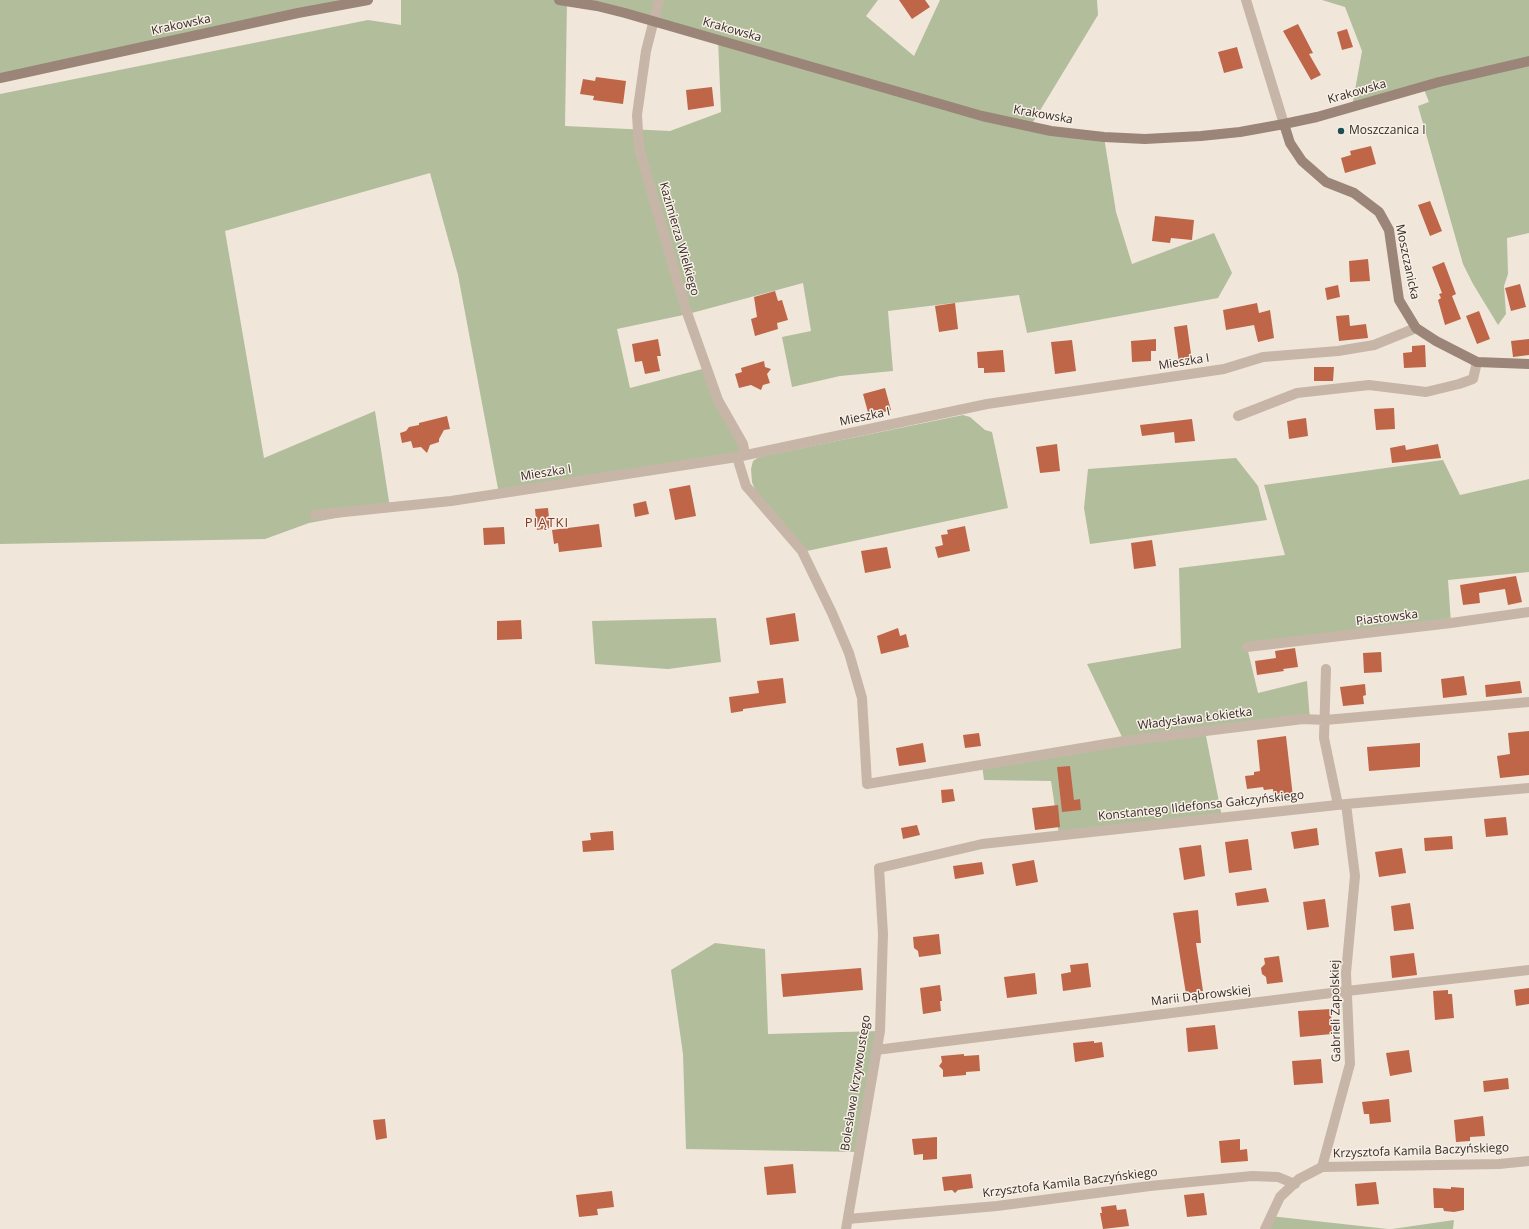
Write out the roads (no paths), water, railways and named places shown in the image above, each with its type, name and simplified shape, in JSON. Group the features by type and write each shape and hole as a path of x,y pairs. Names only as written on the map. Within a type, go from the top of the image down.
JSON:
{"main road":[{"name":"Krakowska","path":"0,78 298,13 368,0"},
{"name":"Krakowska","path":"559,0 597,6 654,21 982,116 1051,131 1145,139 1224,134 1284,124 1318,117 1439,82 1529,62"},
{"name":"Moszczanicka","path":"1284,124 1290,143 1302,161 1326,182 1354,193 1379,212 1389,230 1399,300 1416,328 1436,341 1477,362 1529,364"}],"street":[{"name":"Kazimierza Wielkiego","path":"659,0 646,51 637,115 639,148 685,307 718,400 743,444 741,456"},
{"path":"1246,0 1284,124"},
{"name":"Mieszka I","path":"315,515 451,501 741,456 987,404 1224,369 1263,357 1338,352 1374,345 1416,328"},
{"path":"1238,416 1297,393 1369,385 1426,392 1453,386 1473,379 1477,362"},
{"name":"Władysława Łokietka","path":"741,456 746,486 802,551 849,652 862,698 867,784 1124,741 1303,719 1325,720 1529,702"},
{"name":"Piastowska","path":"1247,647 1451,623 1529,612"},
{"name":"Gabrieli Zapolskiej","path":"1322,1167 1350,1064 1346,973 1355,876 1342,804 1324,738 1326,669"},
{"name":"Konstantego Ildefonsa Gałczyńskiego","path":"879,868 982,844 1342,804 1529,788"},
{"name":"Bolesława Krzywoustego","path":"847,1224 880,1031 883,934 879,868"},
{"name":"Marii Dąbrowskiej","path":"876,1050 1347,991 1529,970"},
{"name":"Krzysztofa Kamila Baczyńskiego","path":"1265,1229 1280,1197 1294,1184 1322,1167 1499,1164 1529,1161"},
{"name":"Krzysztofa Kamila Baczyńskiego","path":"847,1224 1150,1186 1252,1176 1278,1177 1294,1184"}],"place":[{"name":"Moszczanica I","path":"1341,131"}],"district":[{"name":"PIĄTKI","path":"547,523"}]}
